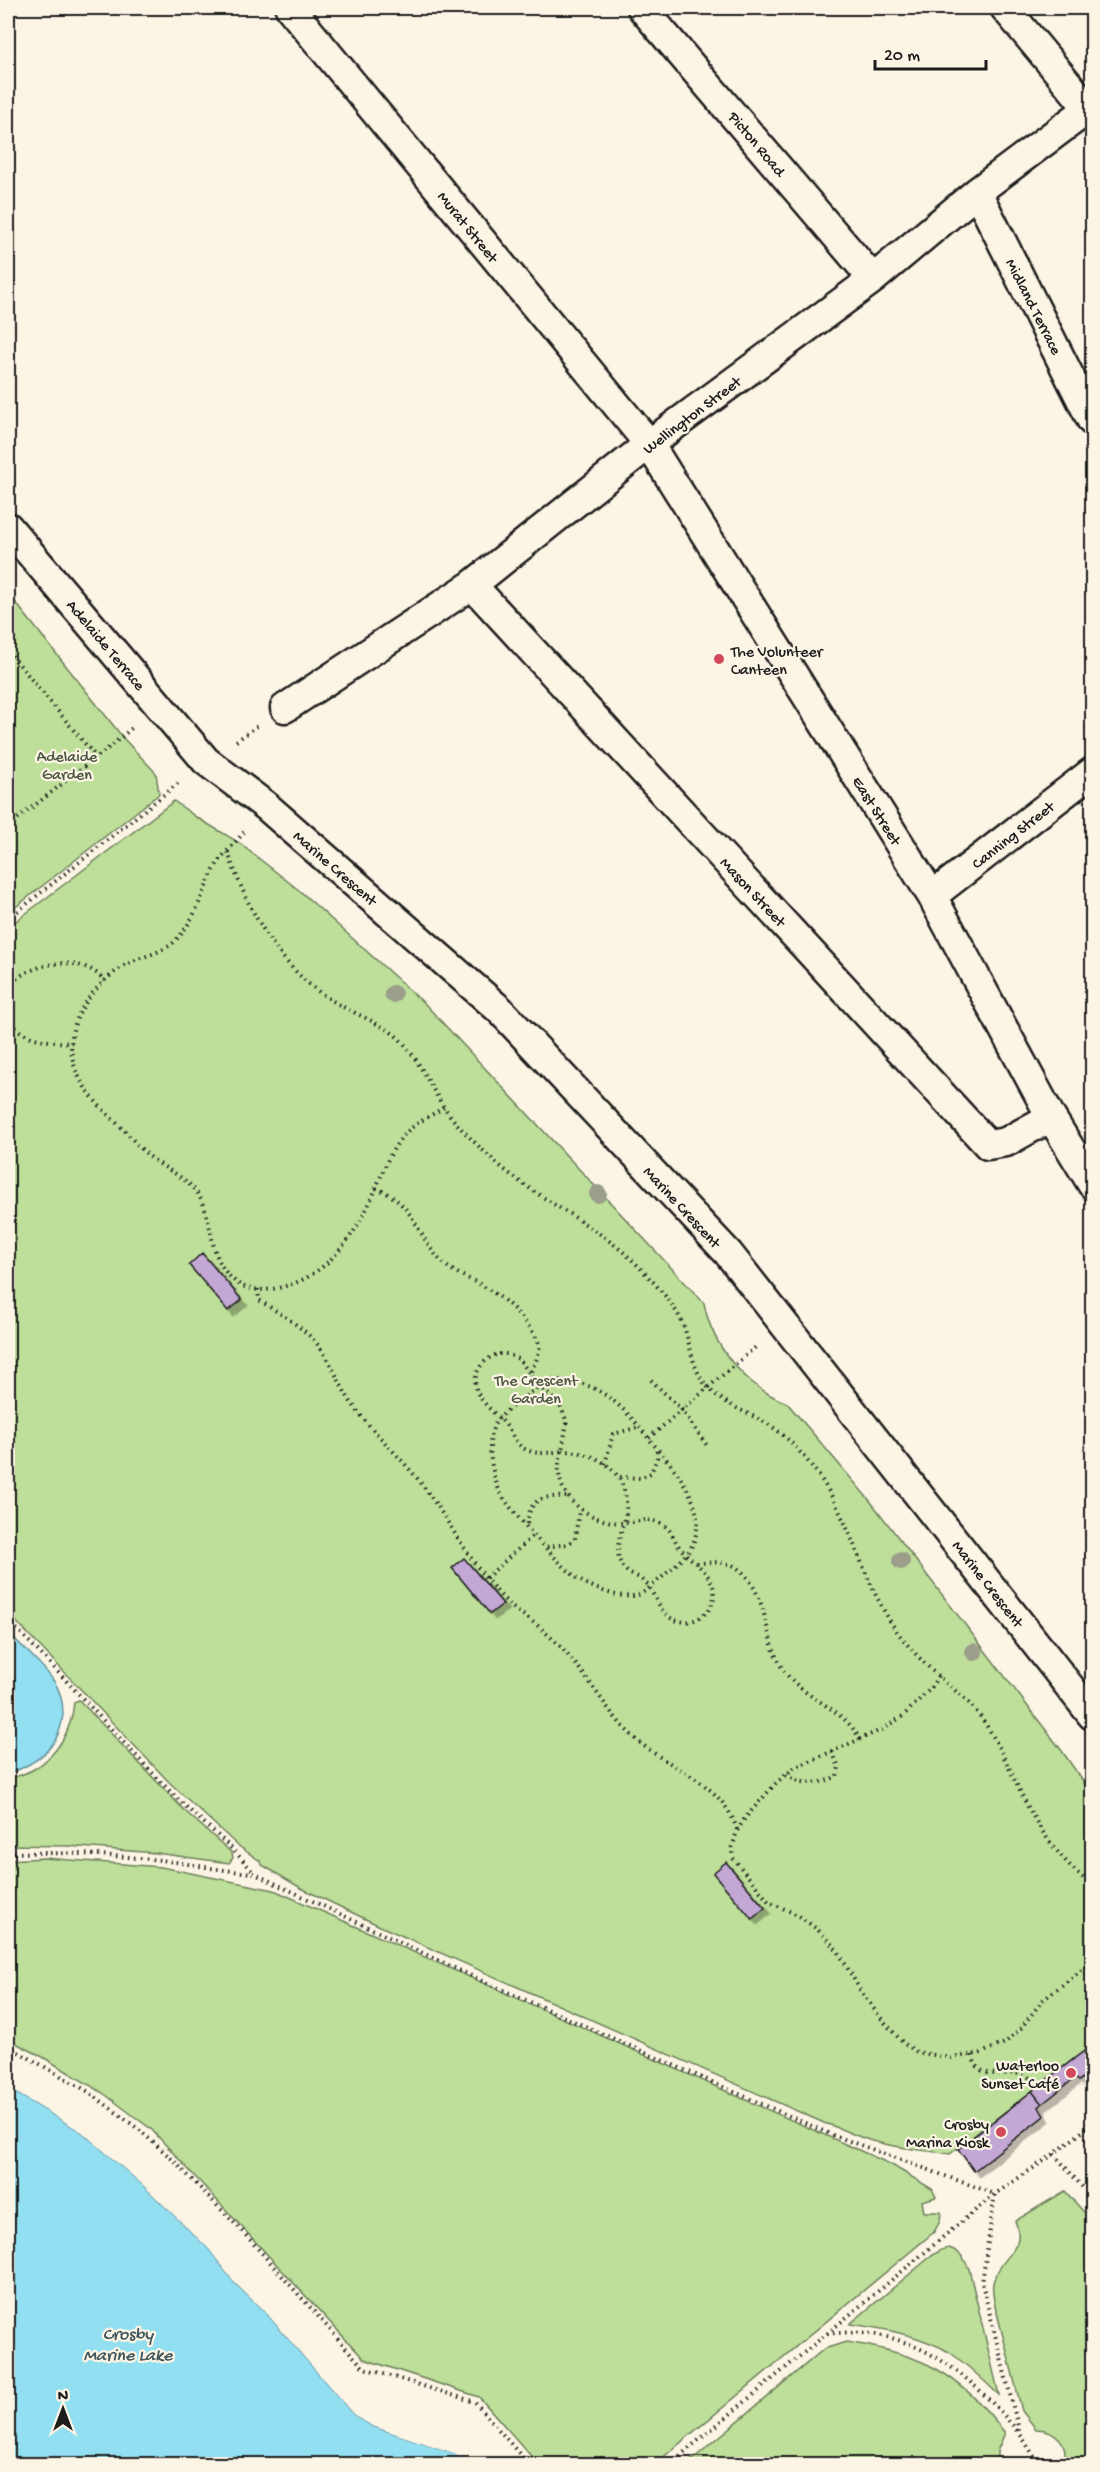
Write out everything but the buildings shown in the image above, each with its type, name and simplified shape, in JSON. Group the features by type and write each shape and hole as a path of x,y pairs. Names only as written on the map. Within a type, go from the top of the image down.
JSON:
{"street":[{"name":"Murat Street","path":"290,8 649,444"},
{"name":"Picton Road","path":"642,8 873,279"},
{"path":"1005,8 1091,110"},
{"name":"Wellington Street","path":"285,708 472,585 649,444 873,279 977,192 1091,110"},
{"name":"Midland Terrace","path":"977,192 1092,421"},
{"name":"East Street","path":"649,444 932,896 1052,1117 1092,1184"},
{"name":"Adelaide Terrace","path":"8,527 206,761"},
{"name":"Mason Street","path":"472,585 988,1145 1006,1142 1052,1117"},
{"name":"Marine Crescent","path":"206,761 266,806 500,1010 728,1253 1092,1714"},
{"name":"Canning Street","path":"932,896 1092,772"}],"path":[{"path":"8,651 96,757"},
{"path":"8,826 160,706"},
{"path":"8,919 206,761 285,708"},
{"path":"266,806 218,863 190,921 175,941 167,947 124,966 105,981 85,1005 76,1021 72,1054 92,1100 144,1152 187,1181 206,1210 212,1231 214,1254 222,1268 236,1282 250,1289 272,1289 292,1284 308,1277 327,1262 355,1230 376,1188 383,1168 404,1136 415,1124 444,1107"},
{"path":"228,852 236,879 253,912 294,969 326,997 396,1036 420,1067 444,1107 490,1158 558,1209 603,1234 642,1269 678,1314 695,1365 709,1388 732,1407 775,1428 808,1461 829,1491 860,1563 884,1611 897,1631 938,1676 959,1692 980,1716 1004,1754 1025,1802 1042,1829 1069,1865 1092,1885"},
{"path":"8,987 9,983 28,972 48,965 66,963 88,967 105,981"},
{"path":"8,1017 16,1029 33,1037 72,1043"},
{"path":"376,1188 387,1193 409,1212 433,1252 444,1264 495,1294 522,1319 539,1344 537,1357 529,1375"},
{"path":"258,1289 259,1300 303,1329 324,1352 349,1399 416,1478 466,1553 512,1608 532,1620 574,1661 608,1711 638,1741 657,1756 681,1768 720,1800 733,1818 737,1831"},
{"path":"649,1438 784,1324"},
{"path":"539,1386 519,1359 507,1354 490,1356 478,1369 475,1378 480,1397 500,1418 522,1448 540,1453 562,1451 579,1451 605,1464 620,1477 627,1512 624,1523 618,1542 619,1561 624,1569 641,1579 649,1587 669,1617 677,1621 695,1620 710,1609 714,1591 709,1576 686,1555 676,1543 673,1534 658,1521 648,1520 624,1523 608,1523 579,1510 567,1497 559,1473 558,1461 562,1451 567,1431 565,1413 539,1386"},
{"path":"553,1380 567,1380 596,1389 620,1407 640,1427 680,1475 692,1500 696,1518 692,1546 686,1555 638,1595 622,1595 582,1581 565,1568 501,1494 490,1450 495,1424 539,1386 553,1380"},
{"path":"651,1380 682,1410 708,1447"},
{"path":"605,1464 613,1434 640,1427"},
{"path":"620,1477 640,1478 651,1473 657,1458 657,1448"},
{"path":"527,1525 528,1514 536,1501 542,1498 567,1497"},
{"path":"547,1547 567,1544 575,1539 579,1510"},
{"path":"486,1578 535,1534"},
{"path":"697,1563 728,1563 740,1569 749,1579 755,1592 783,1671 804,1690 843,1716 860,1740"},
{"path":"8,1620 52,1663 170,1791 236,1851 253,1873"},
{"path":"938,1676 931,1688 903,1716 860,1740 814,1758 786,1775 760,1800 737,1831 732,1848 733,1858 769,1902 798,1915 818,1930 850,1968 867,1999 903,2043 917,2052 951,2058 972,2055 999,2045 1013,2036 1043,2000 1092,1962"},
{"path":"786,1775 794,1780 809,1783 837,1776 839,1767 832,1751"},
{"path":"8,1853 62,1853 133,1858 228,1872 253,1873 478,1979 830,2134 995,2194"},
{"path":"8,2046 89,2092 146,2136 243,2232 364,2368 475,2402 528,2464"},
{"path":"972,2055 975,2064 986,2073 1026,2075 1035,2083"},
{"path":"670,2464 995,2194 1054,2154 1092,2124"},
{"path":"1054,2154 1092,2198"},
{"path":"995,2194 982,2283 1020,2434"},
{"path":"827,2334 849,2331 875,2335 924,2350 969,2379 996,2404 1020,2434 1039,2464"},
{"path":"1025,2464 1035,2458"}],"green space":[{"name":"Adelaide Garden","path":"8,593 125,740 156,773 159,794 8,913"},
{"name":"The Crescent Garden","path":"174,801 238,842 300,891 425,1004 704,1303 715,1335 733,1363 758,1387 787,1403 871,1502 1062,1751 1092,1794 1092,2045 950,2154 881,2143 824,2123 380,1926 301,1888 262,1865 260,1861 237,1845 170,1783 8,1613 8,927"},
{"path":"79,1700 185,1811 232,1853 233,1858 229,1863 156,1853 67,1846 8,1845 8,1780 31,1771 57,1749 67,1731 74,1702"},
{"path":"44,1858 161,1867 274,1890 890,2164 932,2189 936,2197 922,2201 924,2212 941,2212 940,2221 934,2232 655,2464 538,2464 479,2397 364,2359 151,2129 103,2093 8,2039 8,1860"},
{"path":"1065,2191 1092,2221 1092,2464 1063,2464 1065,2451 1060,2439 1050,2432 1036,2429 1022,2411 993,2292 994,2280 999,2269 1016,2245 1018,2230 1015,2221"},
{"path":"949,2248 962,2256 969,2269 999,2395 975,2372 938,2346 901,2333 850,2324 930,2257"},
{"path":"846,2342 896,2352 936,2369 954,2380 988,2412 1005,2433 997,2451 997,2464 687,2464 824,2349"}],"water":[{"path":"8,1632 55,1683 59,1690 63,1714 57,1736 45,1753 28,1765 8,1774"},
{"name":"Crosby Marine Lake","path":"8,2088 82,2132 144,2186 209,2249 233,2281 268,2315 353,2414 372,2426 455,2453 466,2464 8,2464"}],"pier":[{"path":"8,2085 84,2130 146,2184 211,2247 235,2279 270,2313 355,2411 373,2423 456,2450 469,2464 454,2453 372,2426 353,2414 268,2315 233,2281 209,2249 144,2186 82,2132 8,2088"}],"place":[{"name":"The Volunteer Canteen","path":"719,659"},
{"name":"Waterloo Sunset Café","path":"1071,2073"},
{"name":"Crosby Marina Kiosk","path":"1001,2132"}]}
